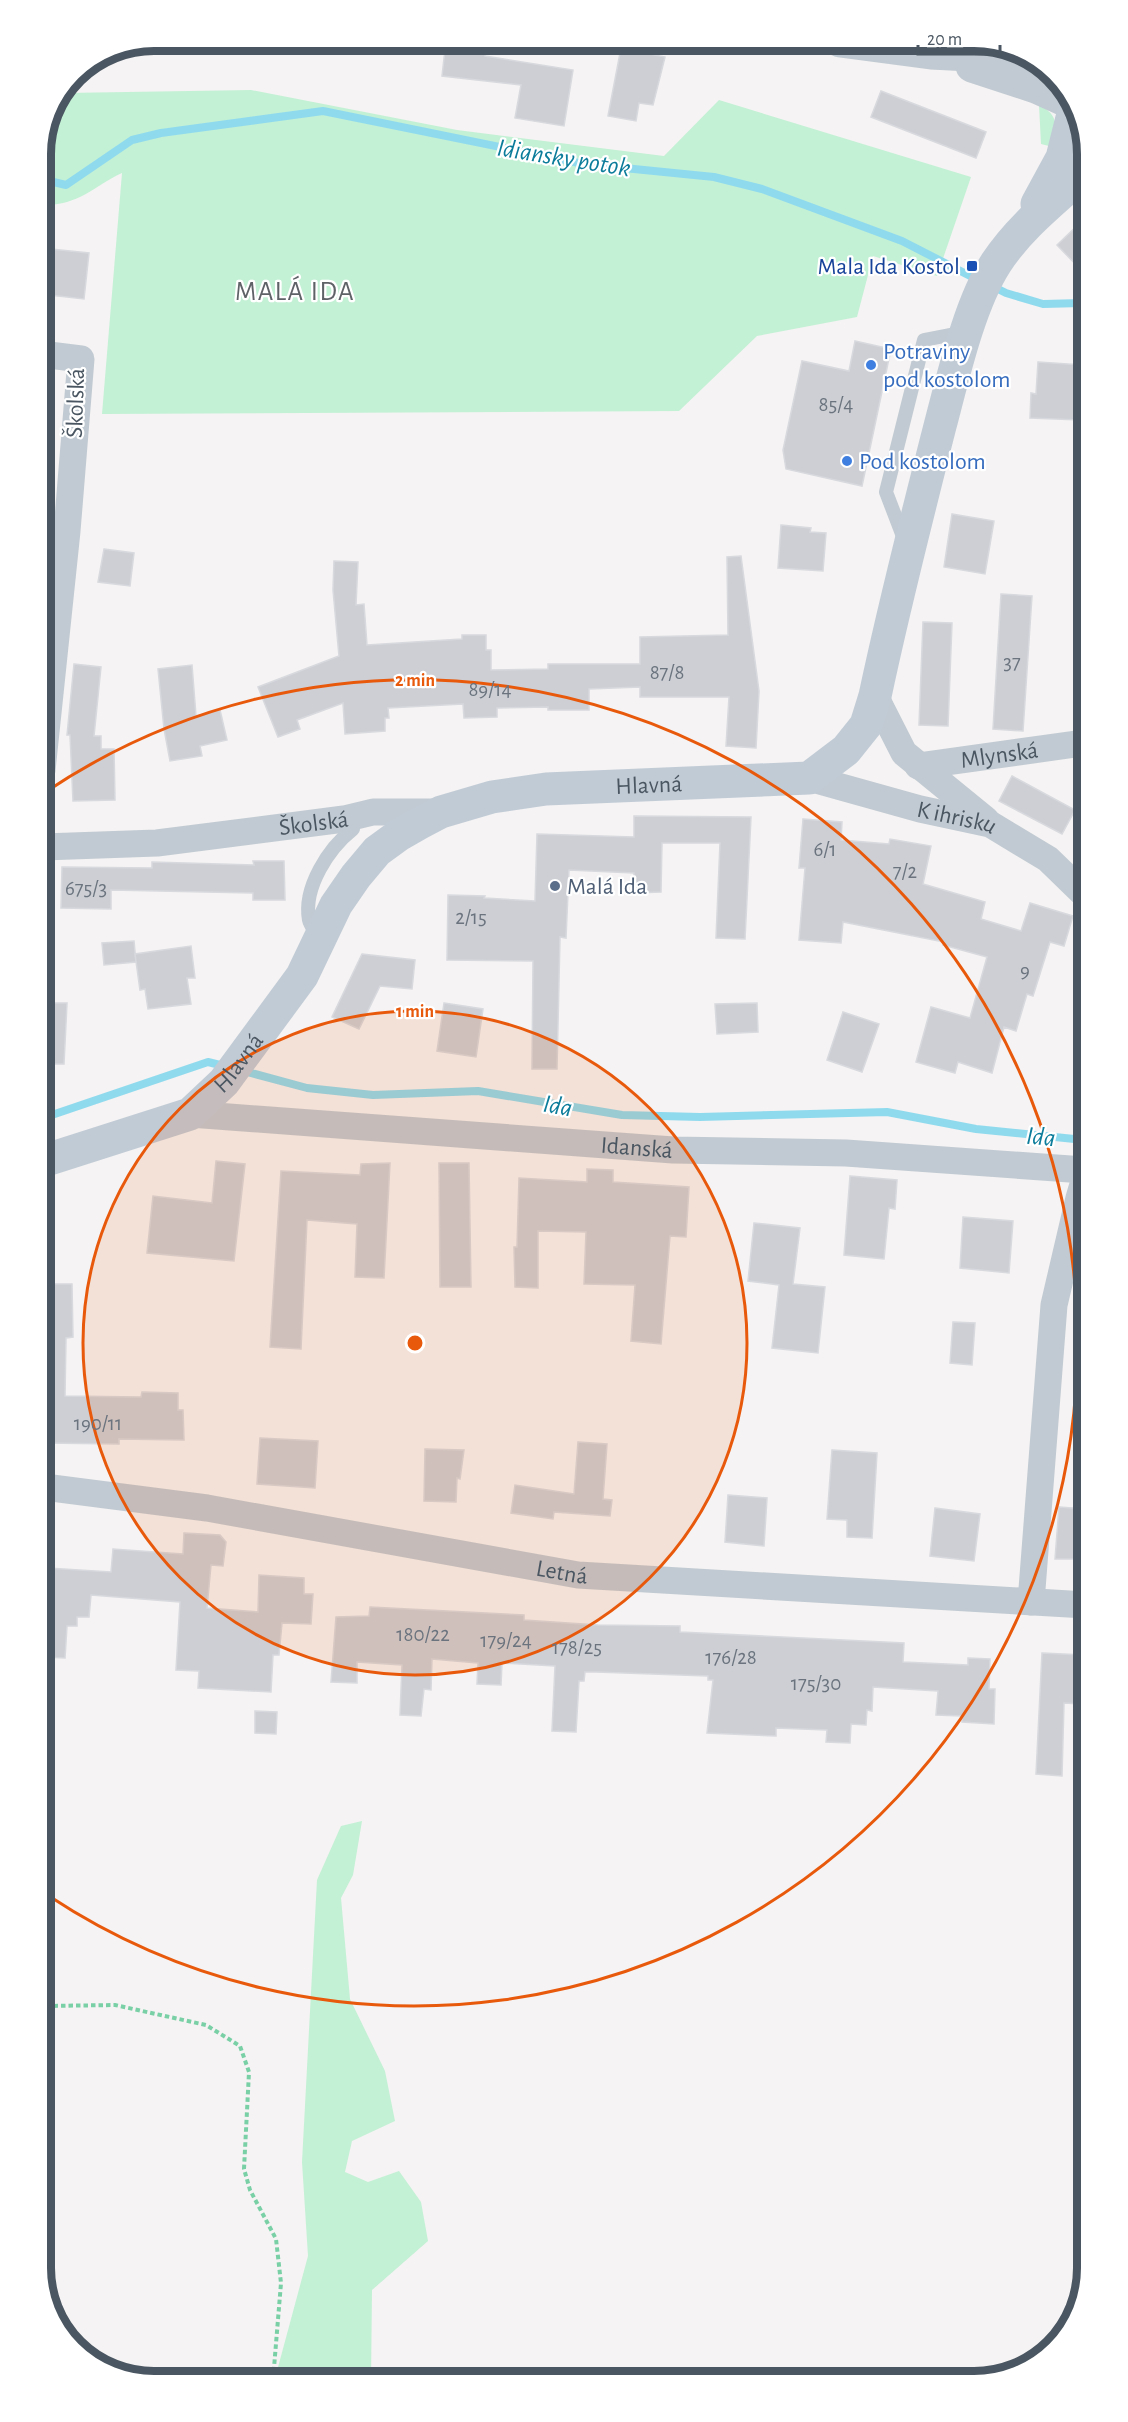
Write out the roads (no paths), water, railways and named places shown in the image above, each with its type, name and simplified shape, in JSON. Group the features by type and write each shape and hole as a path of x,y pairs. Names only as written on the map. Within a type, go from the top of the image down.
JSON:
{"main road":[{"path":"809,778 846,750 866,725 875,696 908,549 953,376 971,320 994,265 1022,228 1062,158 1070,117"},
{"path":"1022,228 1077,179"},
{"name":"Hlavná","path":"51,1159 190,1114 224,1082 302,976 336,904 377,851 399,835 441,812 492,797 546,789 809,778"}],"street":[{"path":"917,51 1009,57"},
{"path":"931,53 1036,87 1063,103"},
{"name":"Školská","path":"51,355 81,359 67,531 51,684"},
{"path":"875,696 904,753 990,824"},
{"name":"Mlynská","path":"918,766 1077,744"},
{"name":"K ihrisku","path":"809,778 920,809 990,824 1048,859 1077,883"},
{"name":"Školská","path":"51,847 157,843 348,824 373,812 441,812"},
{"path":"348,824 377,851"},
{"name":"Idanská","path":"190,1114 673,1150 846,1153 1077,1170"},
{"path":"1031,1602 1054,1305 1077,1207"},
{"name":"Letná","path":"51,1488 207,1508 579,1575 1077,1605"}],"lane":[{"path":"318,938 309,920 313,885 325,861 345,835 348,824"}],"waterway":[{"name":"Idiansky potok","path":"51,181 66,185 132,140 161,133 323,111 584,164 714,177 762,189 902,241 978,280"},
{"name":"Idiansky potok","path":"990,285 1006,293 1043,304 1077,303"},
{"name":"Ida","path":"51,1115 208,1062 228,1067"},
{"name":"Ida","path":"240,1070 307,1088 373,1095 478,1091 622,1115 700,1117 887,1112 976,1129 1077,1139"}],"place":[{"name":"Mala Ida Kostol","path":"972,266"},
{"name":"Potraviny pod kostolom","path":"871,365"},
{"name":"Pod kostolom","path":"847,461"},
{"name":"Malá Ida","path":"555,886"}],"district":[{"name":"MALÁ IDA","path":"295,291"}]}
